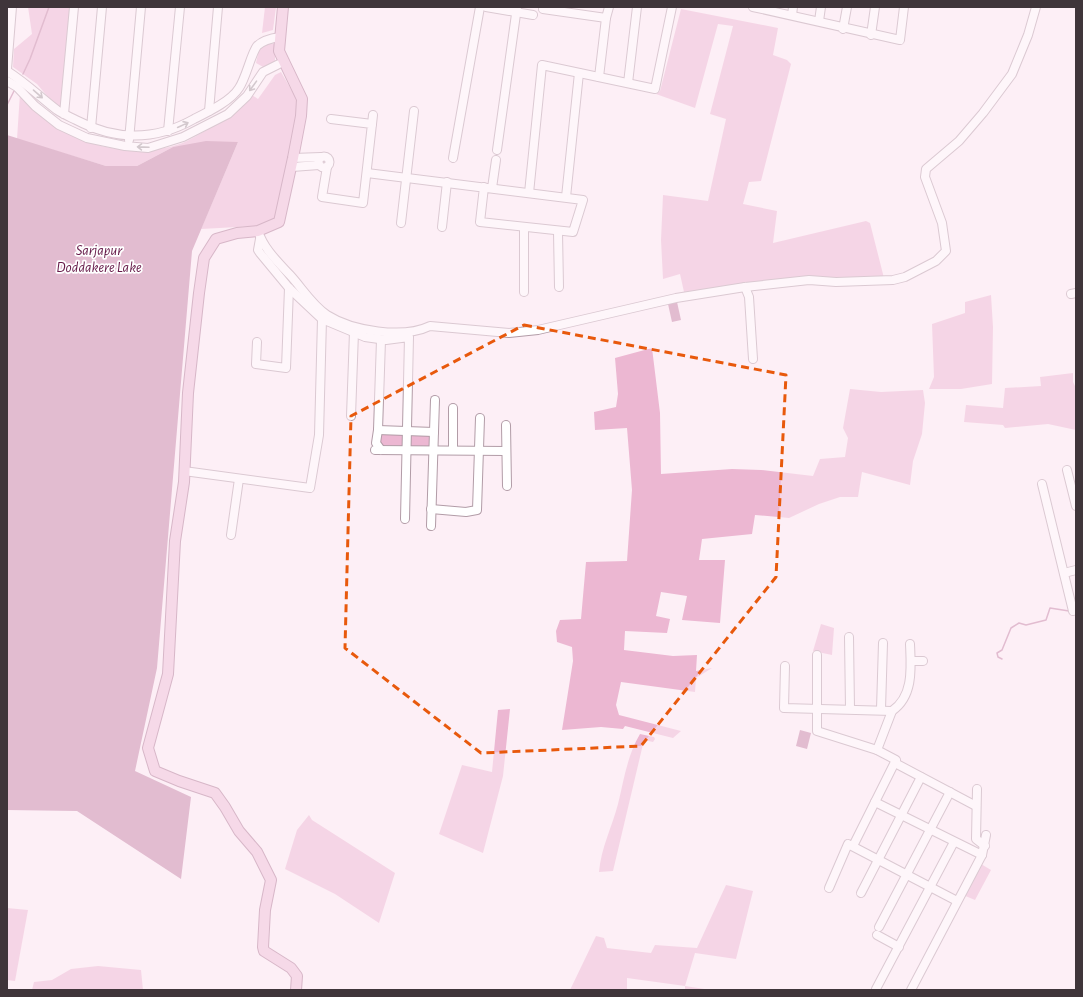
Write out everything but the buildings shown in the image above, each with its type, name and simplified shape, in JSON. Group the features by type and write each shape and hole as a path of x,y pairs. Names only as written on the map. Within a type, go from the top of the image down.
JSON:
{"main road":[{"path":"283,7 279,51 302,99 301,116 293,163 279,222 259,235 237,233 216,239 204,258 188,393 184,471 180,512 175,541 168,674 148,748 155,771 215,793 239,831 257,852 268,871 270,880 262,936 264,951 291,968 297,976 296,990"}],"street":[{"path":"12,7 7,70 64,114 91,128 129,136 141,137 182,126 208,111 239,89 258,46 271,39 280,37"},
{"path":"64,114 74,7"},
{"path":"91,128 102,7"},
{"path":"128,146 141,7"},
{"path":"168,130 180,7"},
{"path":"208,111 218,7"},
{"path":"453,158 480,7"},
{"path":"486,7 517,9 533,15"},
{"path":"599,77 606,18 609,7"},
{"path":"628,84 637,7"},
{"path":"529,193 542,64 655,89 672,7"},
{"path":"819,21 821,7"},
{"path":"843,29 847,7"},
{"path":"871,35 875,7"},
{"path":"758,8 792,11 843,29 900,40 904,7"},
{"path":"259,235 262,245 315,304 328,315 349,325 392,332 420,331 430,326 509,333 538,330 636,306 745,287 809,280 836,282 893,280 905,277 942,257 946,251 944,232 925,177 926,168 959,141 983,113 1012,74 1028,35 1036,7"},
{"path":"497,150 517,9"},
{"path":"543,9 606,18"},
{"path":"7,81 17,87 35,106 58,125 87,138 128,146 148,148 183,137 228,114 247,96 264,72 283,62"},
{"path":"566,197 579,73"},
{"path":"401,222 414,111"},
{"path":"293,163 322,163 322,197 363,203 373,115"},
{"path":"331,119 372,124"},
{"path":"367,173 447,182 488,188 566,197 583,200 574,232 558,232 480,222 488,188 496,160"},
{"path":"442,227 447,182"},
{"path":"524,227 524,292"},
{"path":"558,232 558,287"},
{"path":"259,235 258,250 289,288 322,319 365,337 381,340 409,337 405,519"},
{"path":"745,287 749,297 753,359"},
{"path":"257,342 256,364 286,368 289,288"},
{"path":"184,471 310,488 319,435 322,319"},
{"path":"351,416 354,332"},
{"path":"381,340 378,430 376,443 378,450 506,450"},
{"path":"431,526 435,400"},
{"path":"453,408 453,450"},
{"path":"431,509 466,512 478,510 480,418"},
{"path":"506,425 507,486"},
{"path":"378,430 434,432"},
{"path":"1067,470 1076,506"},
{"path":"231,535 239,479"},
{"path":"1042,484 1073,611"},
{"path":"1064,573 1076,570"},
{"path":"849,637 850,709"},
{"path":"881,709 883,643"},
{"path":"785,666 784,708 892,710 897,707 911,679 910,644"},
{"path":"817,655 817,731 877,750 896,760 895,763 976,806"},
{"path":"911,661 923,660"},
{"path":"877,750 892,710"},
{"path":"853,846 895,763"},
{"path":"861,893 921,777"},
{"path":"977,789 976,839 985,846"},
{"path":"899,947 878,931 906,873 950,792"},
{"path":"875,802 982,855"},
{"path":"911,990 982,855 986,835"},
{"path":"876,989 954,842"},
{"path":"829,888 848,844 932,886 957,901"}],"highlighted area":[{"path":"524,325 786,375 776,577 641,746 481,753 345,648 351,416"}],"shaded area":[{"path":"28,7 70,7 62,109 48,97 37,84 13,67 14,49 32,34"},
{"path":"265,7 276,7 273,30 262,33"},
{"path":"681,9 778,28 773,55 787,60 791,64 761,181 749,182 743,204 777,211 773,243 866,221 870,223 884,278 740,284 684,292 680,274 663,279 661,240 663,195 708,201 726,119 710,114 733,26 718,24 695,108 656,94 660,91"},
{"path":"269,43 275,44 275,64 265,68 256,63 259,49"},
{"path":"281,72 295,96 298,107 277,218 256,226 201,229 238,142 173,147 137,166 106,166 17,139 20,93 88,142 124,150 151,150 176,145 187,141 213,126 252,95 258,99 275,75"},
{"path":"991,295 993,327 992,384 961,389 929,389 934,377 932,324 965,313 965,302"},
{"path":"652,348 660,413 661,474 732,469 761,470 813,476 820,459 845,457 848,438 843,428 850,389 881,392 923,390 925,403 922,434 913,461 910,485 862,472 858,497 840,497 819,504 789,518 755,515 752,534 702,539 699,560 725,560 720,623 682,620 687,596 661,592 656,616 670,619 667,633 625,631 624,650 673,656 697,655 696,671 712,668 696,678 695,692 621,682 616,705 619,715 681,731 673,738 625,726 623,729 601,727 562,730 573,661 572,647 557,642 556,631 560,620 581,619 586,562 627,561 632,490 627,428 595,430 594,412 616,407 618,394 615,358"},
{"path":"1073,373 1073,382 1076,388 1076,430 1048,424 1005,428 1003,425 964,422 966,405 1003,408 1005,388 1041,386 1040,377"},
{"path":"377,434 403,435 403,446 376,445"},
{"path":"409,435 431,436 431,448 408,447"},
{"path":"821,624 834,628 832,655 813,651"},
{"path":"510,709 503,776 483,853 439,834 462,765 492,772 498,710"},
{"path":"640,734 654,737 655,739 653,742 644,740 613,871 599,872 604,846 616,813 629,759"},
{"path":"309,815 312,820 395,873 379,923 335,894 285,869 297,830"},
{"path":"981,864 991,870 975,900 963,895"},
{"path":"726,885 753,891 736,959 695,953 685,986 627,978 627,990 570,990 596,936 604,938 607,948 651,953 655,945 697,948"},
{"path":"7,908 28,910 15,981 7,980"},
{"path":"98,966 141,970 143,990 32,990 34,982 52,980 71,969"},
{"path":"685,986 711,990 685,990"}],"water":[{"name":"Sarjapur Doddakere Lake","path":"7,135 106,166 137,166 173,147 206,141 238,142 192,251 157,668 135,771 191,797 181,879 77,811 7,810"},
{"path":"677,302 681,320 672,322 668,304"},
{"path":"800,730 811,733 807,749 796,746"}],"waterway":[{"path":"23,74 49,7"},
{"path":"7,105 14,91"},
{"path":"1002,659 998,657 997,653 1002,650 1011,628 1019,623 1026,625 1046,620 1050,608 1069,611"}]}
